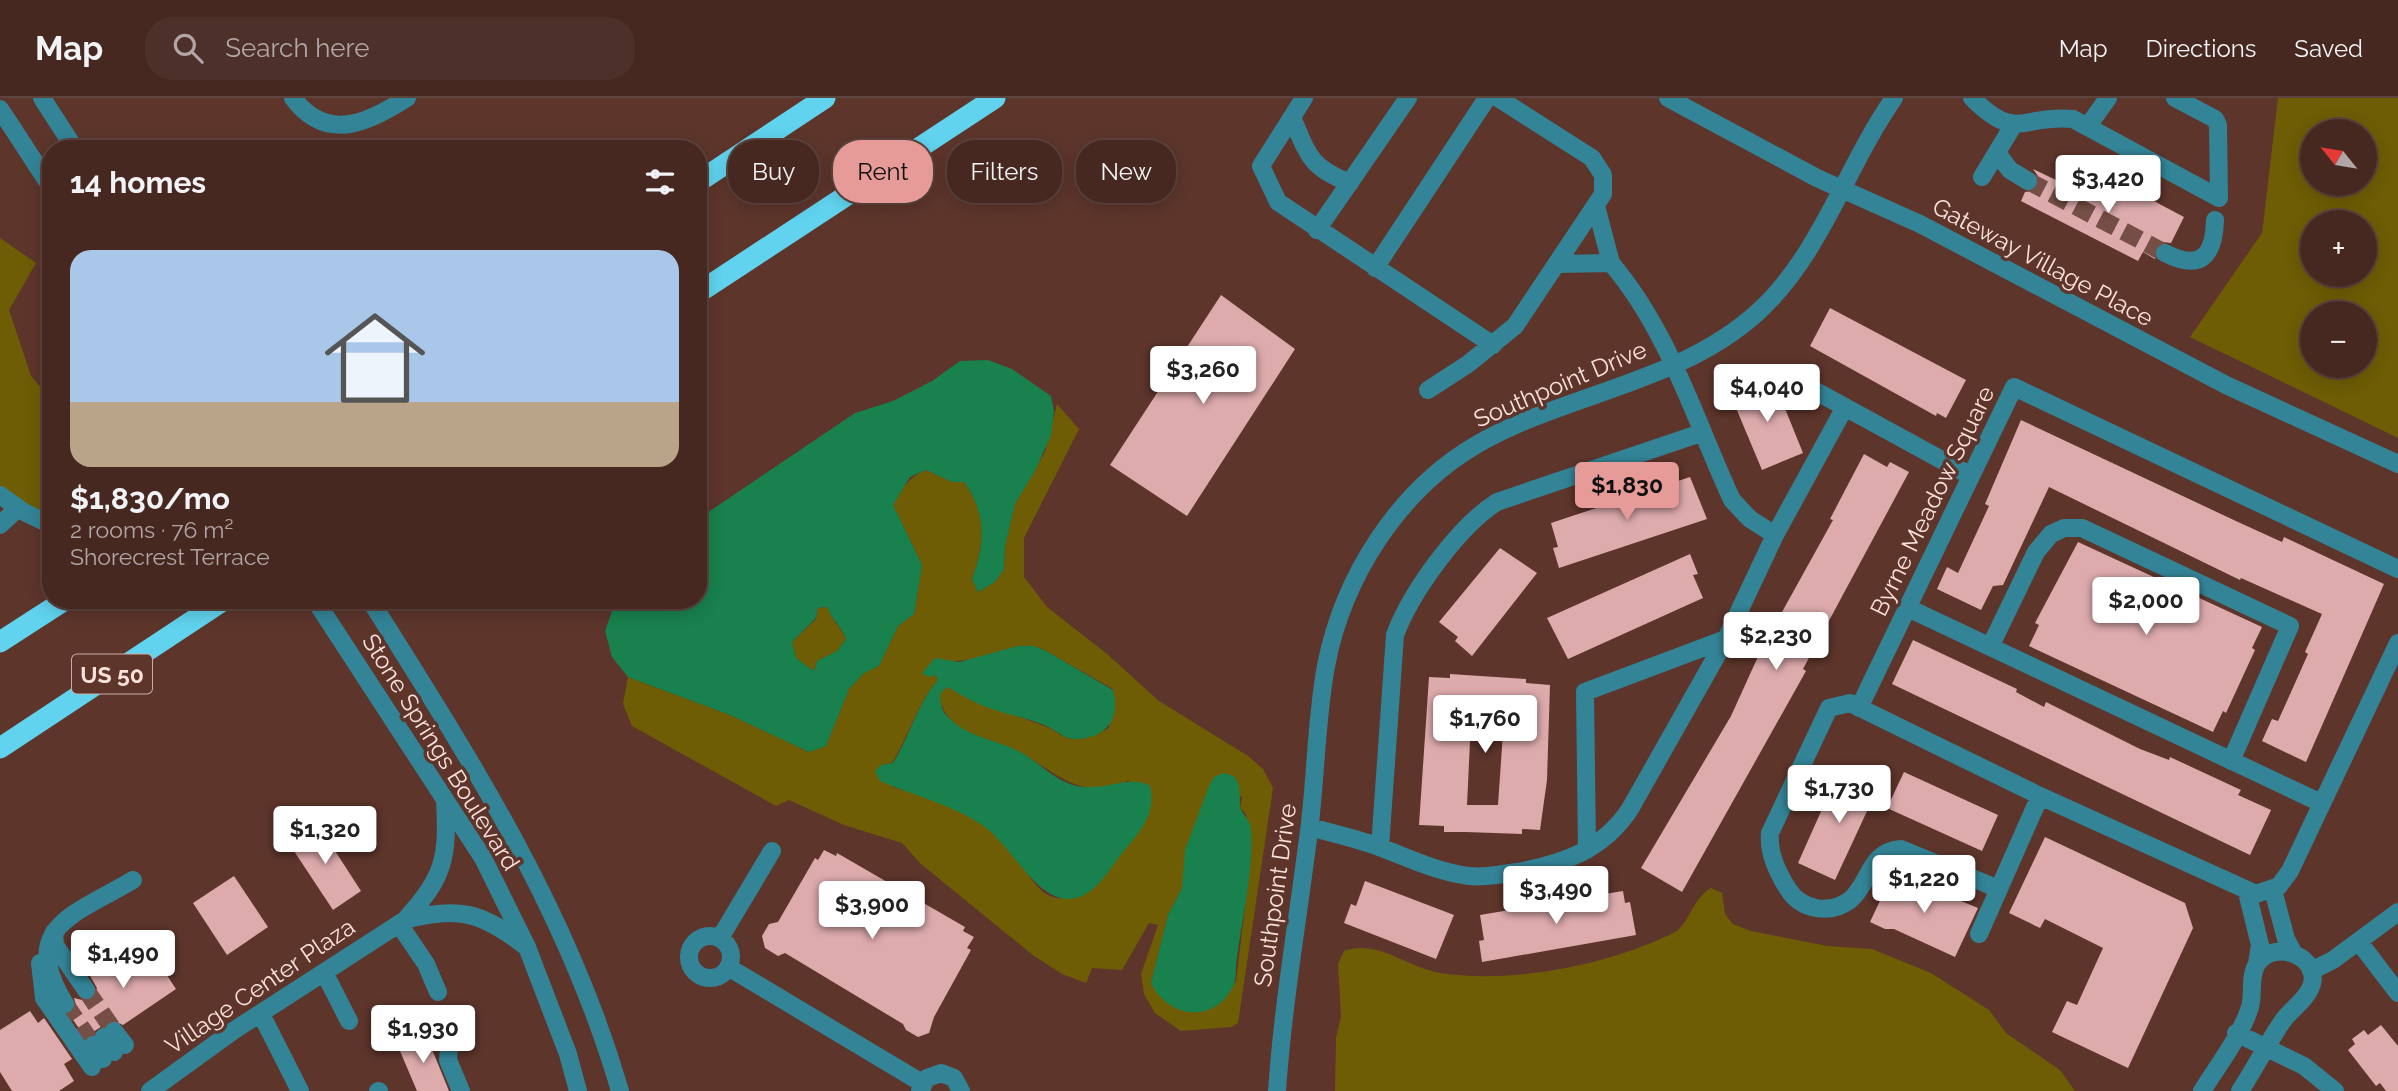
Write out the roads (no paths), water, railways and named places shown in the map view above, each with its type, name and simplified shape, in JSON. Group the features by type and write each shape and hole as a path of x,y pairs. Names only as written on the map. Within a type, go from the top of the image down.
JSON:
{"highway":[{"path":"707,175 825,98"},
{"path":"707,287 995,98"},
{"path":"0,642 51,609"},
{"name":"US 50","path":"0,748 210,609"}],"street":[{"path":"42,98 69,140"},
{"path":"293,98 307,113 339,125 375,118 407,98"},
{"path":"1304,98 1261,166 1278,202 1493,345"},
{"path":"1317,230 1408,98"},
{"path":"1375,268 1487,98"},
{"path":"1429,390 1516,326 1604,194 1603,175 1592,158 1497,98"},
{"name":"Gateway Village Place","path":"1668,98 1842,189 1920,224 2226,385 2398,464"},
{"name":"Southpoint Drive","path":"1277,1091 1280,1040 1310,827 1326,667 1349,596 1391,520 1430,477 1474,446 1503,430 1672,364 1730,334 1777,293 1804,258 1895,98"},
{"path":"2088,126 2108,98"},
{"path":"1980,100 1995,119 2014,124 2059,118 2073,119 2219,198 2218,125 2215,119 2175,98"},
{"path":"0,109 42,173"},
{"path":"1292,117 1312,160 1324,173 1350,183"},
{"path":"1982,177 2014,124"},
{"path":"1997,152 2010,170 2028,181"},
{"path":"1596,206 1611,264 1635,291 1656,325 1732,500 1750,519 1775,535"},
{"path":"2165,253 2185,262 2195,262 2202,258 2213,244 2215,220"},
{"path":"1558,264 1611,264"},
{"path":"1798,383 1971,476"},
{"name":"Byrne Meadow Square","path":"1859,708 2014,387 2398,569"},
{"path":"1310,827 1380,847 1454,873 1488,877 1555,864 1587,850 1619,826 1726,639 1775,535 1845,407"},
{"path":"1380,847 1395,635 1404,611 1420,586 1480,513 1497,502 1701,433"},
{"path":"0,495 42,520"},
{"path":"0,525 18,508"},
{"path":"1990,647 2036,552 2051,534 2064,528 2082,528 2134,551 2290,626 2231,761"},
{"path":"1908,608 2321,803"},
{"name":"Stone Springs Boulevard","path":"321,609 483,858 527,947 568,1054 578,1091"},
{"name":"Stone Springs Boulevard","path":"376,609 487,786 539,883 575,961 606,1041 620,1091"},
{"path":"1587,850 1585,692 1726,639"},
{"path":"1999,889 1901,849 1889,850 1879,856 1850,899 1838,906 1813,908 1790,892 1769,845 1775,818 1829,708 1850,703 2040,796 2256,894 2273,890 2290,870 2398,643"},
{"path":"1979,934 2040,796"},
{"path":"402,922 420,903 440,871 447,844 445,800"},
{"path":"720,939 772,850"},
{"path":"106,1048 44,998 40,963 50,938 75,914 132,880"},
{"path":"2273,890 2286,939 2294,954"},
{"path":"2202,1091 2250,1007 2261,950 2247,892"},
{"path":"402,922 453,912 479,915 497,924 527,947"},
{"path":"2311,971 2359,942 2398,912"},
{"path":"402,922 426,964 438,992"},
{"name":"Village Center Plaza","path":"150,1091 261,1014 402,922"},
{"path":"710,936 720,939 730,953 728,967 718,976 705,977 694,971 690,952 696,940 710,936"},
{"path":"50,938 55,945 76,997 48,968 50,938"},
{"path":"2359,942 2398,993"},
{"path":"2241,1091 2288,1014 2310,989 2311,971 2302,957 2279,950 2267,954 2257,964"},
{"path":"728,967 921,1087 927,1078 941,1073 954,1078 961,1091"},
{"path":"325,974 349,1021"},
{"path":"261,1014 300,1091"},
{"path":"451,1024 448,1060 461,1091"},
{"path":"2236,1033 2304,1066 2335,1091"}],"tunnel":[{"path":"2028,181 2165,253"},
{"path":"86,990 114,1031"},
{"path":"65,1004 93,1045"}]}
